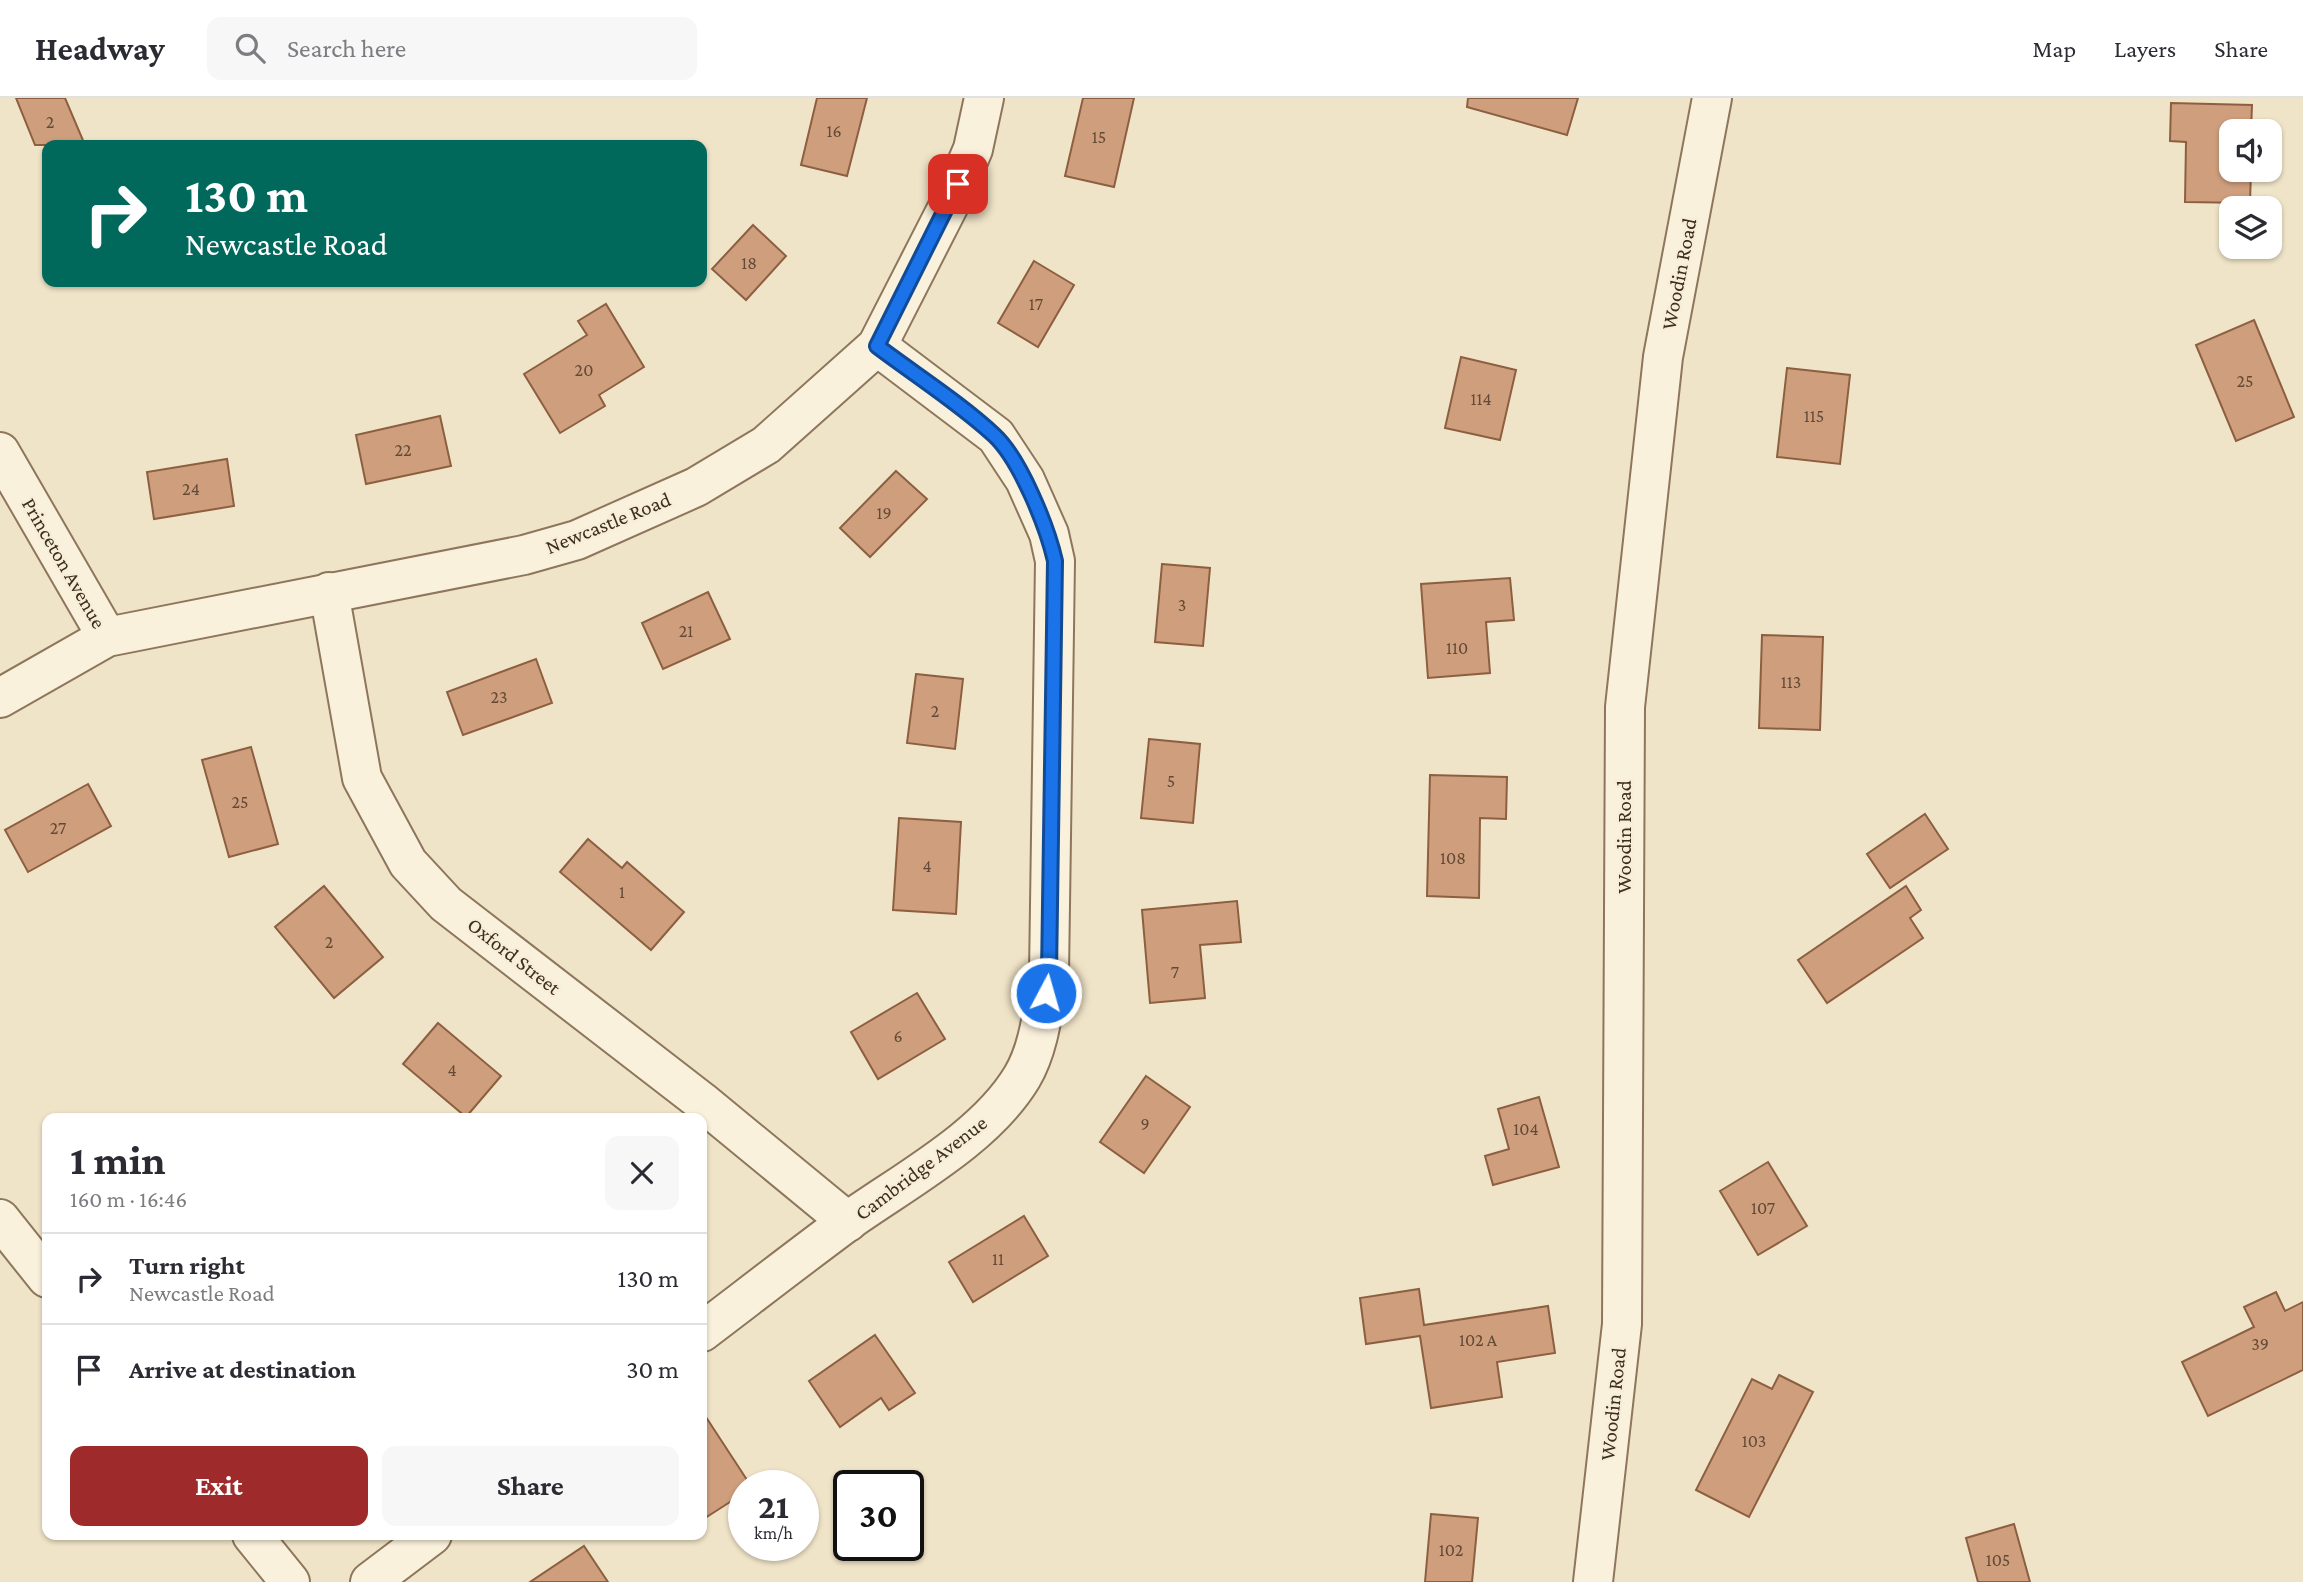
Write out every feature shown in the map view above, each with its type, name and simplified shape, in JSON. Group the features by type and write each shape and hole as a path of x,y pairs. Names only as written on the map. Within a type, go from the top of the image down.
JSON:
{"street":[{"name":"Newcastle Road","path":"0,698 107,636 524,555 577,540 684,493 766,445 877,346 951,201 972,149 984,98"},
{"name":"Woodin Road","path":"1593,1582 1622,1324 1625,707 1663,358 1712,98"},
{"name":"Cambridge Avenue","path":"707,1328 848,1222 958,1144 1002,1106 1024,1074 1040,1030 1049,974 1055,561 1049,534 1025,480 996,436 877,346"},
{"name":"Princeton Avenue","path":"0,452 107,636"},
{"name":"Oxford Street","path":"329,592 362,778 408,863 446,904 701,1101 848,1222"},
{"path":"0,1219 42,1272"},
{"path":"256,1540 289,1582"},
{"path":"370,1582 425,1540"}],"building":[{"path":"16,98 65,98 83,140 42,140 42,145 35,145"},
{"path":"817,98 867,98 847,176 801,165"},
{"path":"1083,98 1134,98 1114,187 1065,176"},
{"path":"1468,98 1578,98 1567,135 1467,107"},
{"path":"2171,103 2252,105 2251,119 2219,119 2219,182 2251,182 2250,196 2219,196 2219,203 2185,202 2186,142 2170,141"},
{"path":"753,225 786,256 746,300 712,269"},
{"path":"1034,261 1074,285 1038,347 998,323"},
{"path":"606,304 644,367 599,395 605,406 560,433 524,374 587,335 578,321"},
{"path":"2254,320 2294,417 2236,441 2196,345"},
{"path":"1461,357 1516,370 1500,440 1445,428"},
{"path":"1787,368 1850,375 1840,464 1777,457"},
{"path":"440,416 451,466 366,484 356,435"},
{"path":"227,459 234,506 154,519 147,472"},
{"path":"896,471 927,499 870,557 840,528"},
{"path":"1162,564 1210,568 1203,646 1155,642"},
{"path":"1510,578 1514,620 1486,622 1490,673 1428,678 1421,584"},
{"path":"708,592 730,639 663,669 642,623"},
{"path":"1762,635 1823,637 1820,730 1759,728"},
{"path":"536,659 552,703 463,735 447,692"},
{"path":"916,674 963,679 955,749 907,743"},
{"path":"1149,739 1200,744 1193,823 1141,818"},
{"path":"251,747 278,844 229,857 202,760"},
{"path":"1430,775 1507,777 1506,819 1480,818 1479,898 1427,896"},
{"path":"88,784 111,826 28,872 5,830"},
{"path":"1925,814 1948,849 1890,888 1867,854"},
{"path":"899,818 961,822 956,914 893,910"},
{"path":"588,839 622,868 627,862 684,912 651,950 560,872"},
{"path":"324,886 383,957 334,998 275,927"},
{"path":"1906,886 1921,910 1910,918 1923,938 1827,1003 1798,960"},
{"path":"1237,901 1241,942 1200,945 1205,998 1150,1003 1142,910"},
{"path":"917,993 945,1039 878,1079 851,1032"},
{"path":"438,1023 501,1076 469,1113 461,1113 403,1064"},
{"path":"1146,1076 1190,1107 1144,1173 1100,1142"},
{"path":"1539,1097 1559,1167 1493,1185 1485,1156 1509,1149 1498,1109"},
{"path":"1768,1162 1807,1226 1758,1255 1720,1191"},
{"path":"1024,1216 1048,1256 973,1302 949,1262"},
{"path":"1419,1289 1424,1325 1548,1306 1555,1353 1497,1362 1502,1397 1431,1408 1420,1336 1366,1344 1360,1298"},
{"path":"2276,1292 2285,1311 2303,1302 2303,1370 2208,1416 2182,1362 2254,1327 2244,1307"},
{"path":"875,1335 915,1393 889,1410 881,1398 840,1427 809,1381"},
{"path":"1779,1375 1813,1392 1749,1517 1696,1490 1752,1379 1772,1389"},
{"path":"707,1419 741,1470 728,1470 728,1503 707,1517"},
{"path":"1431,1514 1478,1518 1472,1582 1425,1582"},
{"path":"2014,1524 2030,1582 1978,1582 1966,1538"},
{"path":"584,1546 608,1582 530,1582"}],"route":[{"path":"958,184 877,346 996,436 1025,480 1049,534 1055,561 1049,974 1046,993"}]}
